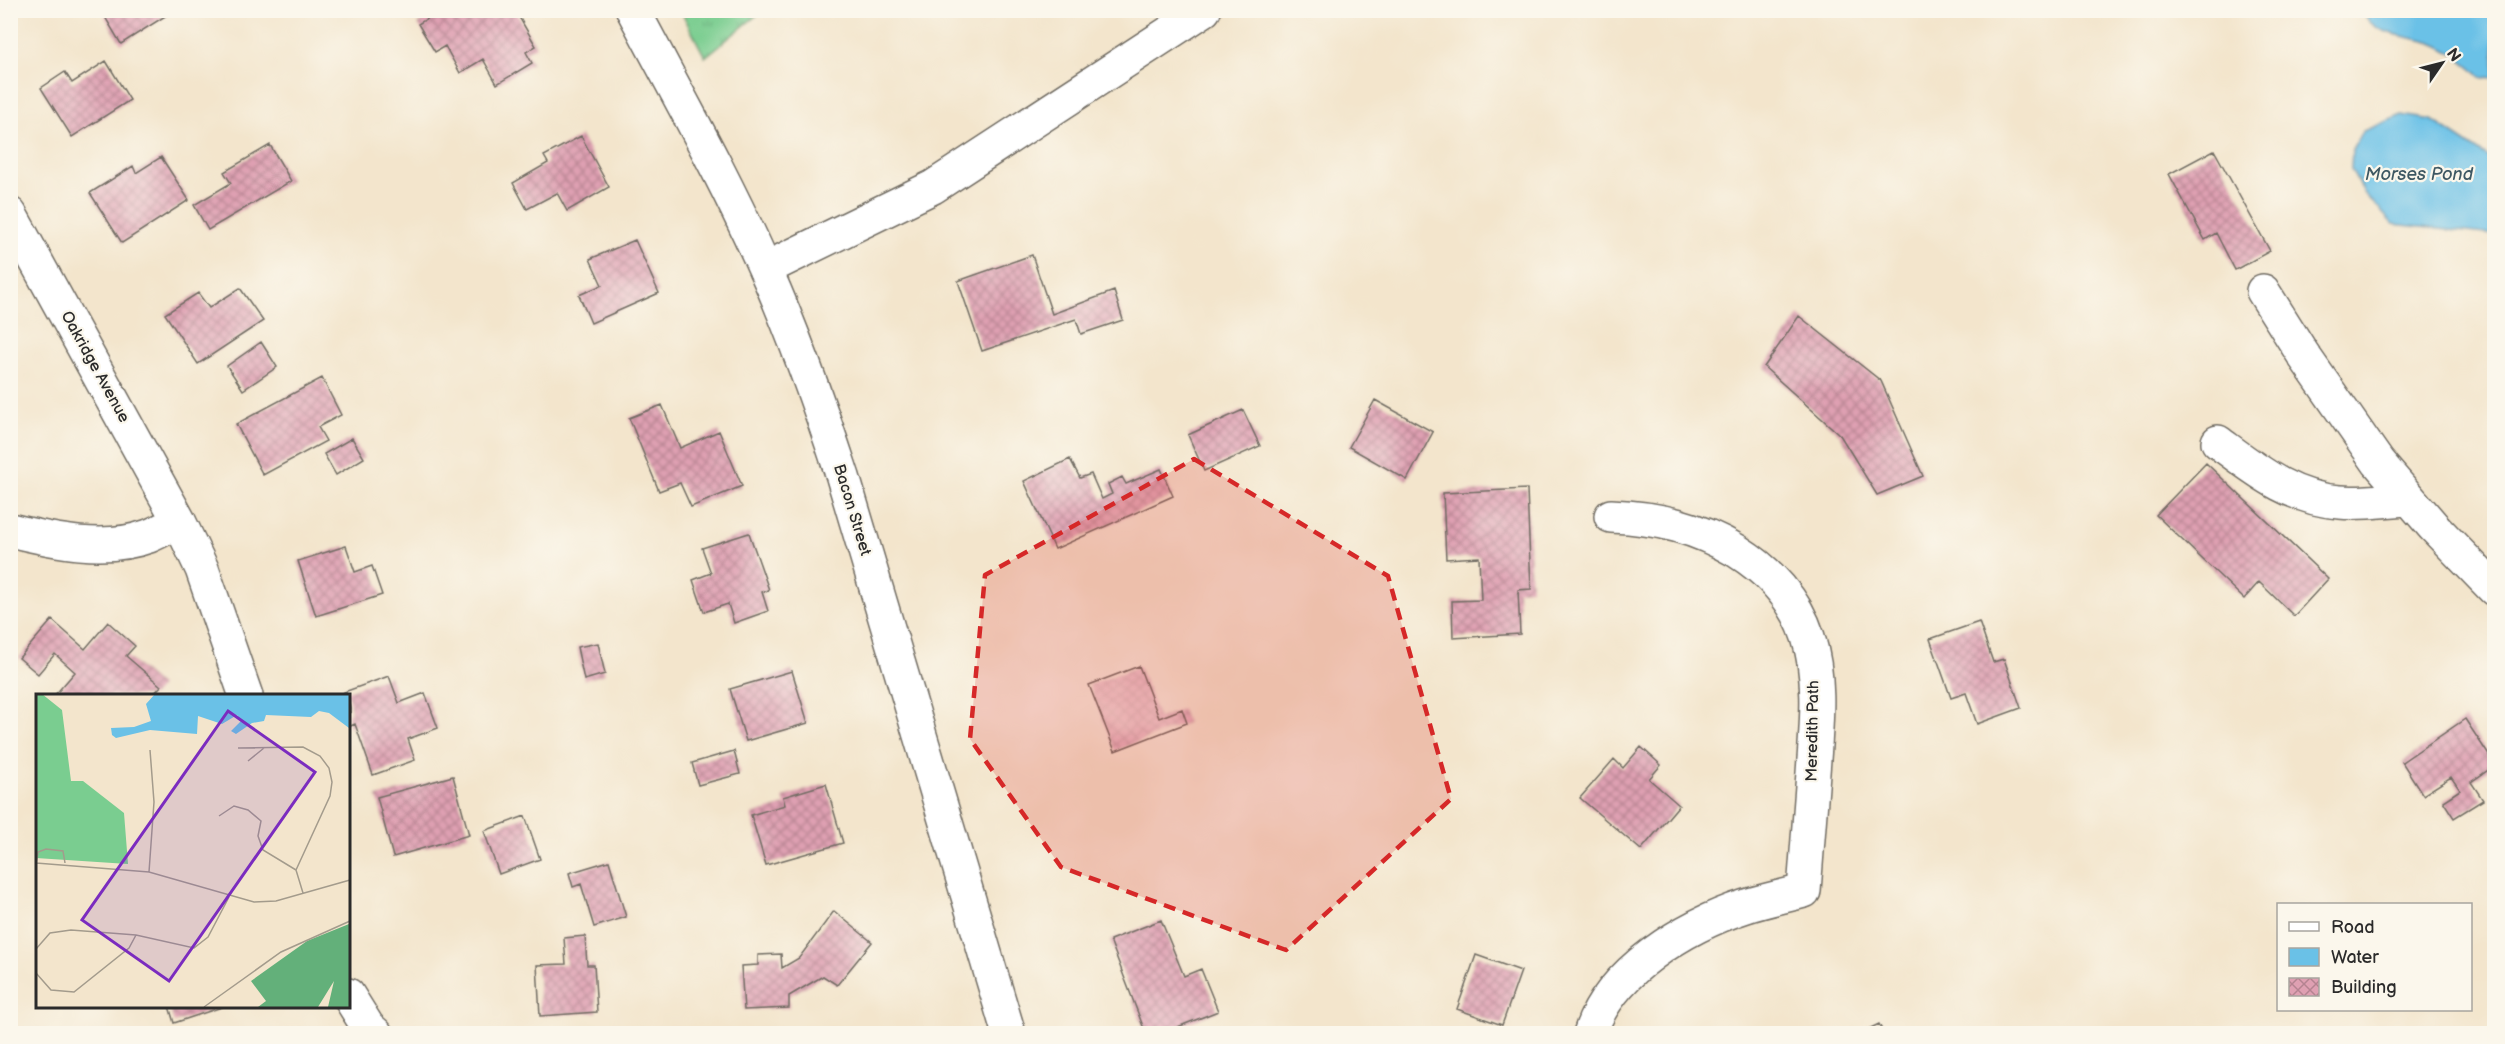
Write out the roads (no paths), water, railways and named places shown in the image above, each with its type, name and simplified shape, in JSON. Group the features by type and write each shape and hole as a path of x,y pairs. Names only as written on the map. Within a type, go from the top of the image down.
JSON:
{"street":[{"name":"Bacon Street","path":"633,10 706,147 765,269 798,347 843,477 1009,1034"},
{"path":"765,269 933,187 1204,10"},
{"name":"Oakridge Avenue","path":"10,214 179,521 202,569 245,694"},
{"path":"2263,291 2304,356 2372,453 2409,499 2494,589"},
{"path":"2218,442 2270,480 2303,495 2340,502 2409,499"},
{"name":"Meredith Path","path":"1590,1034 1608,998 1633,970 1664,945 1706,922 1744,906 1804,891 1816,716 1815,675 1808,637 1795,606 1777,582 1752,561 1690,528 1648,518 1611,516"},
{"path":"10,530 76,543 116,544 150,536 179,521"},
{"path":"350,998 376,1034"}],"water":[{"path":"2362,11 2494,11 2494,77 2482,78 2459,58 2432,43 2392,34 2375,26 2367,20"},
{"name":"Morses Pond","path":"2402,115 2432,120 2494,161 2494,235 2393,224 2365,194 2351,169 2352,150 2363,131"}]}
